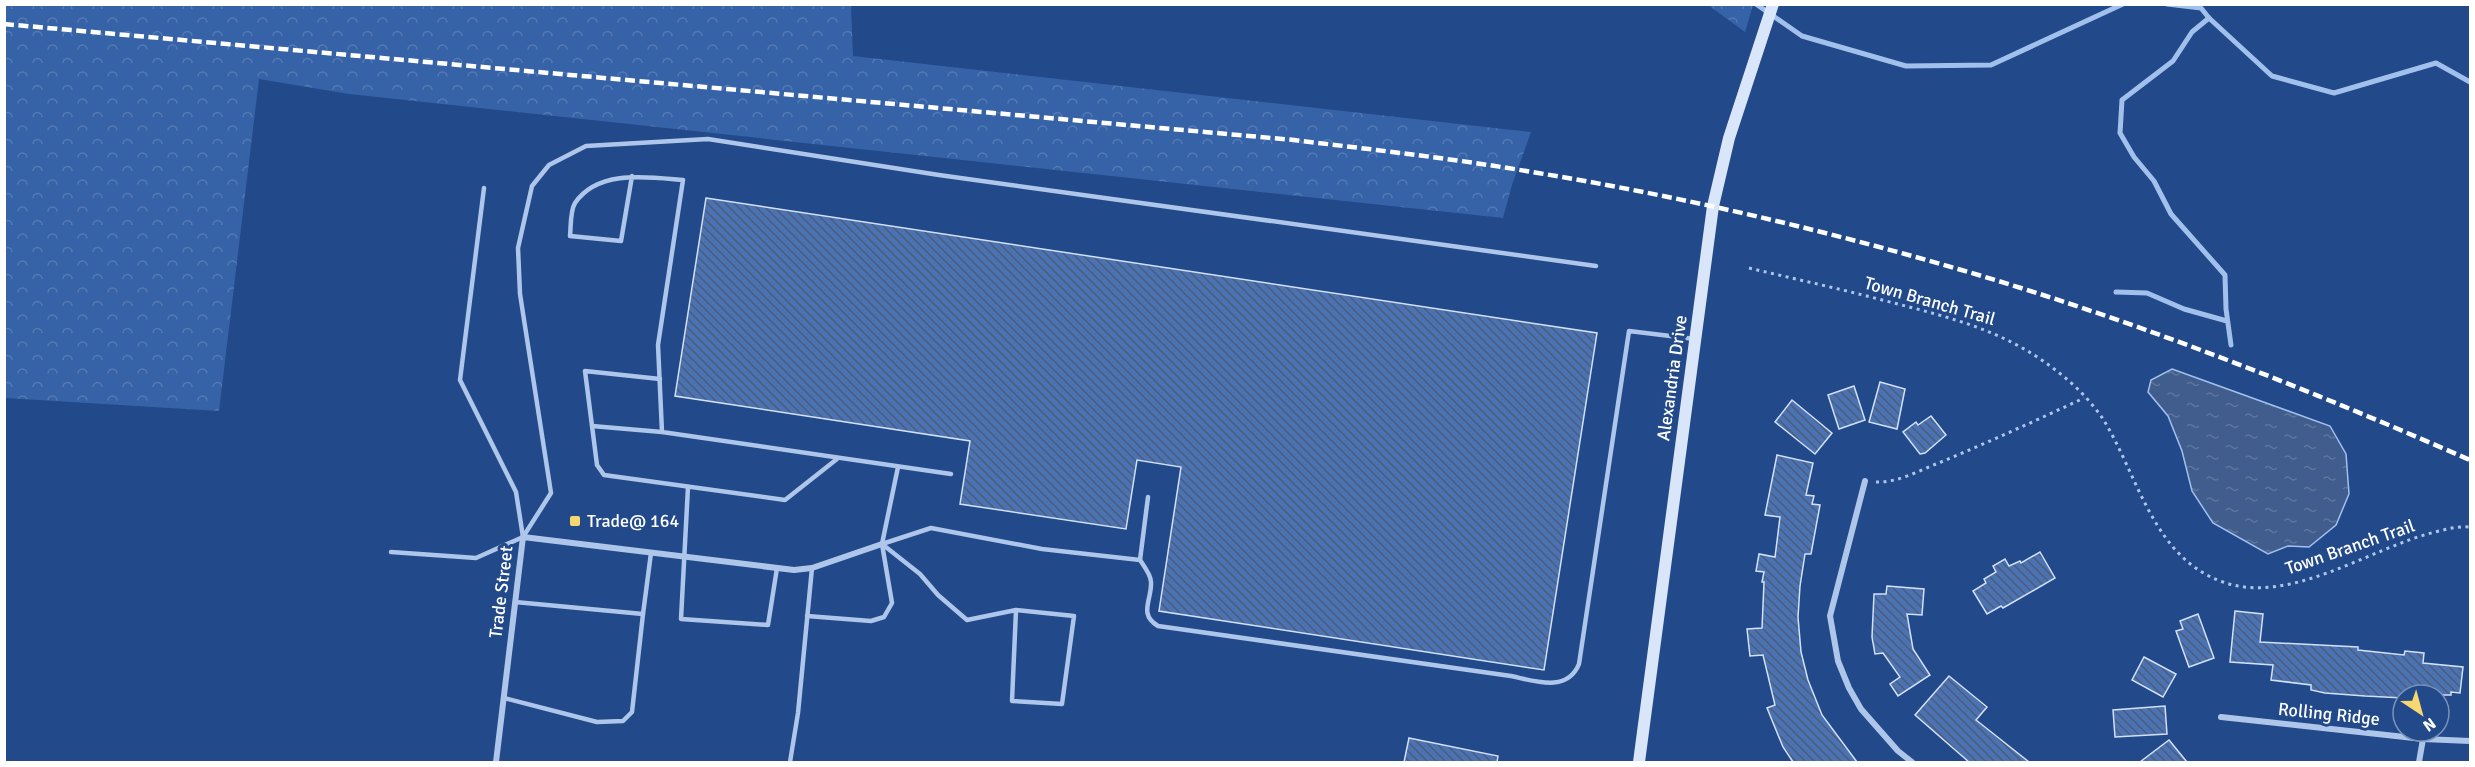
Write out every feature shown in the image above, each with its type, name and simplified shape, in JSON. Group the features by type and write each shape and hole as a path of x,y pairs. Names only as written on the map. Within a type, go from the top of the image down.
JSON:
{"street":[{"name":"Alexandria Drive","path":"1639,762 1713,206 1729,138 1773,4"},
{"path":"1865,481 1830,616 1838,661 1861,710 1898,751 1912,762"},
{"name":"Trade Street","path":"496,762 523,537 794,570 812,568 882,544"},
{"name":"Rolling Ridge","path":"2221,717 2391,736"},
{"name":"Rolling Ridge","path":"2451,740 2470,741"},
{"path":"2419,762 2422,743"}],"lane":[{"path":"391,552 476,558 523,537 552,493 520,294 518,248 532,186 549,165 586,146 708,139 939,174 1596,266"},
{"path":"632,176 621,241 570,236 574,205 594,185 632,176 683,180 658,345 662,432"},
{"path":"484,188 460,380 516,492 523,537"},
{"path":"1148,497 1140,560 1152,580 1147,613 1151,621 1158,626 1511,676 1550,684 1567,679 1575,673 1579,664 1629,331 1695,339"},
{"path":"660,379 585,371 597,465 604,475 785,500 837,459"},
{"path":"592,426 662,432 951,474"},
{"path":"807,616 871,621 884,617 892,603 882,544 898,467"},
{"path":"688,487 681,618 768,625 777,568"},
{"path":"882,544 931,528 1041,549 1140,560"},
{"path":"882,544 921,574 938,595 967,620 1016,610 1074,616 1062,704 1012,701 1016,610"},
{"path":"504,698 597,722 623,721 632,712 651,553"},
{"path":"790,762 798,713 812,568"},
{"path":"515,602 643,614"}],"path":[{"name":"Town Branch Trail","path":"1749,268 1983,327 2031,352 2065,377 2102,418 2159,530 2190,565 2223,583 2259,588 2298,582 2418,536 2460,526 2470,527"},
{"path":"1865,481 1887,483 1998,438 2084,398"}],"green space":[{"path":"4,5 851,5 853,56 1531,132 1503,218 349,94 259,79 219,411 5,398"},
{"path":"1708,5 1753,5 1745,32"}],"water":[{"path":"2172,369 2330,426 2346,454 2349,494 2336,525 2309,547 2288,546 2268,554 2213,523 2192,491 2182,451 2168,416 2148,392 2151,380"}],"building":[{"path":"706,198 1597,333 1544,670 1159,611 1181,467 1137,460 1126,529 960,504 970,441 675,396"},
{"path":"1880,382 1905,389 1897,429 1869,422"},
{"path":"1854,386 1865,420 1839,429 1828,395"},
{"path":"1792,400 1832,433 1815,454 1775,422"},
{"path":"1931,416 1946,435 1925,453 1920,454 1903,432 1916,422 1918,425"},
{"path":"1777,455 1813,463 1806,495 1814,496 1812,504 1820,505 1811,554 1805,554 1800,586 1798,617 1801,652 1808,680 1822,715 1857,762 1793,762 1783,747 1767,708 1775,705 1763,655 1750,656 1747,629 1762,628 1764,572 1756,571 1759,554 1775,557 1780,517 1765,515"},
{"path":"2040,552 2055,578 2003,608 2001,606 1987,614 1973,591 1986,583 1984,579 1996,572 1993,566 2005,559 2009,566 2020,561 2021,563"},
{"path":"1887,586 1924,589 1922,615 1907,614 1913,649 1930,675 1898,696 1890,684 1900,677 1883,653 1875,654 1872,637 1874,594 1886,594"},
{"path":"2235,611 2263,614 2260,642 2358,647 2358,650 2404,655 2405,651 2424,653 2423,663 2463,667 2460,693 2451,692 2451,683 2391,683 2391,697 2311,690 2311,685 2271,680 2273,665 2230,662"},
{"path":"2198,614 2214,658 2189,667 2176,631 2183,629 2180,621"},
{"path":"2144,657 2176,674 2163,697 2132,680"},
{"path":"1949,676 1987,707 1976,720 2029,762 1969,762 1915,715"},
{"path":"2165,706 2167,734 2115,737 2113,710"},
{"path":"1409,738 1498,756 1497,762 1404,762"},
{"path":"2169,740 2187,762 2140,762"}],"waterway":[{"path":"1756,4 1802,36 1906,66 1991,65 2123,4"},
{"path":"2167,4 2201,8 2272,76 2334,93 2436,63 2470,82"},
{"path":"2209,18 2192,32 2173,61 2122,100 2120,133 2134,157 2154,181 2171,214 2225,275 2226,309 2231,345"},
{"path":"2116,292 2147,293 2184,309 2227,321"}],"railway":[{"path":"4,24 1294,140 1477,163 1591,182 1802,227 1906,254 2024,289 2217,356 2470,460"}],"place":[{"name":"Trade@ 164","path":"575,521"}]}
